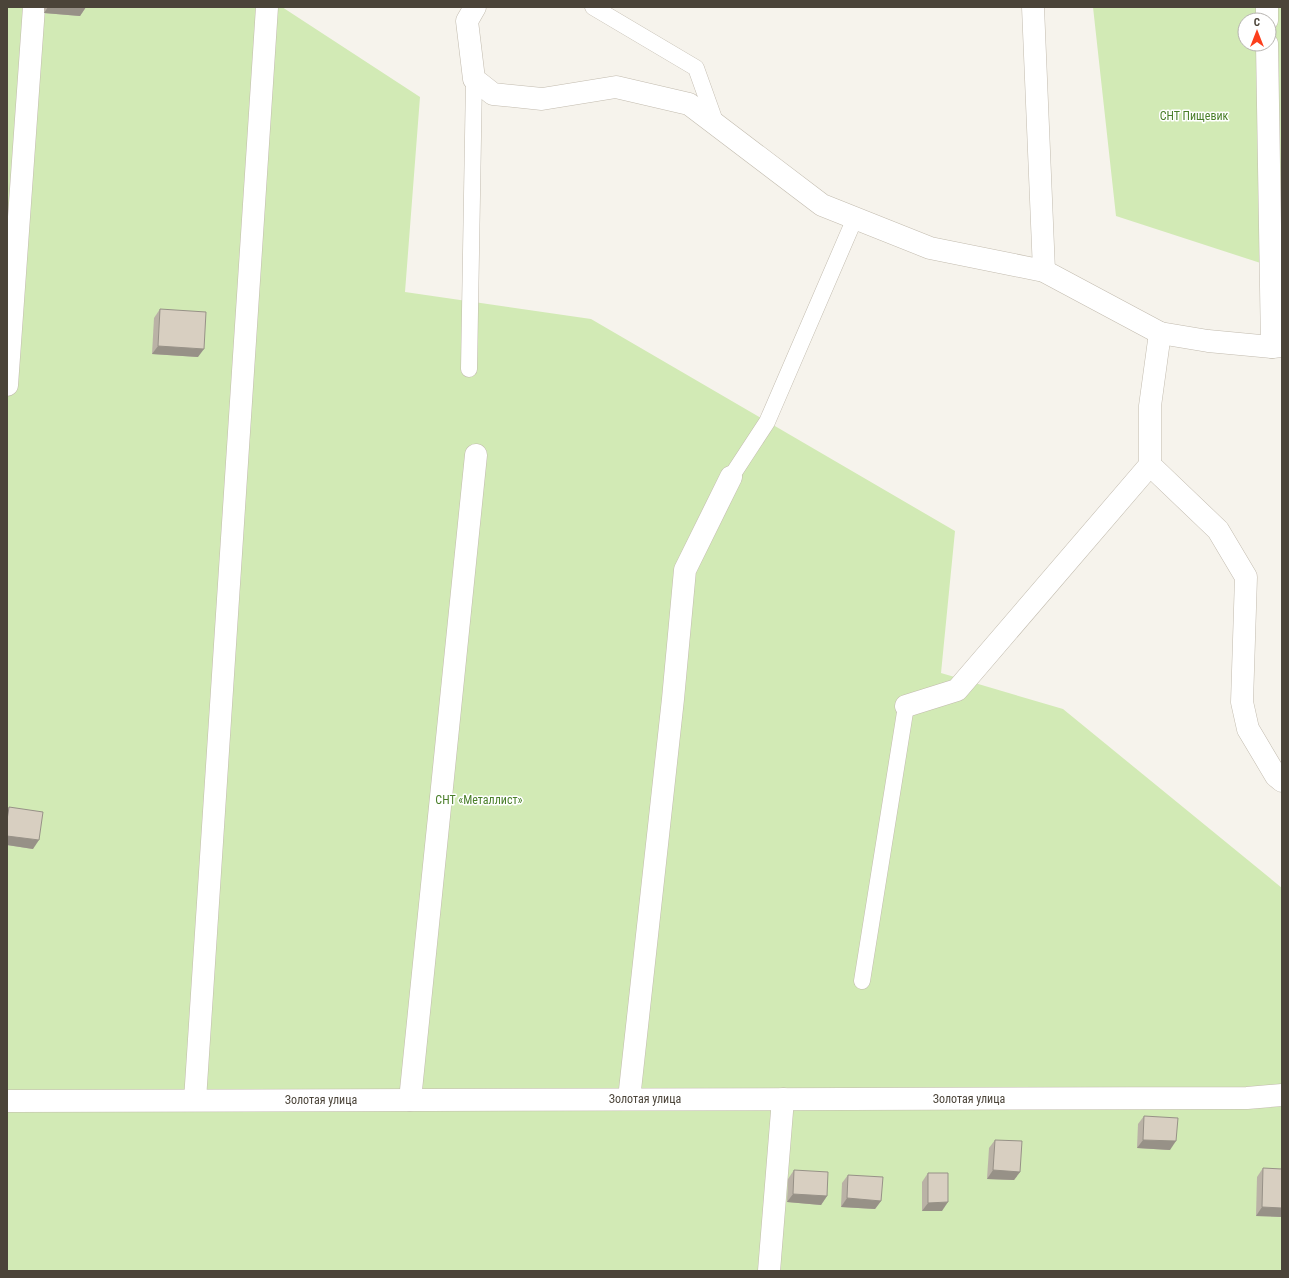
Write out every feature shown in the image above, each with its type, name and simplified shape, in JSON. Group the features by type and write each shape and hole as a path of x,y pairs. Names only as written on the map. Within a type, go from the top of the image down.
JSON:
{"street":[{"path":"7,384 34,7"},
{"path":"195,1100 267,7"},
{"path":"475,7 467,21 474,79 493,94 542,99 616,87 689,104 822,205 930,248 1044,271 1160,333 1208,341 1277,346 1267,52"},
{"path":"1033,7 1044,271"},
{"path":"906,706 957,690 1150,465 1150,406 1160,333"},
{"path":"410,1100 476,455"},
{"path":"1150,465 1218,530 1246,577 1242,702 1248,729 1276,776 1282,781"},
{"path":"629,1099 673,699 685,570 731,477"},
{"name":"Золотая улица","path":"7,1101 1247,1098 1282,1095"},
{"path":"770,1271 783,1099"}],"lane":[{"path":"593,7 696,68 716,124"},
{"path":"469,369 474,79"},
{"path":"731,477 767,422 855,218"},
{"path":"862,981 906,706"}],"green space":[{"name":"СНТ «Металлист»","path":"7,7 282,7 420,97 405,292 591,319 955,531 941,673 1063,709 1282,888 1282,1271 7,1271"},
{"name":"СНТ Пищевик","path":"1093,7 1282,7 1282,270 1116,216"}],"building":[{"path":"160,309 206,312 204,349 158,346"},
{"path":"9,807 43,812 39,840 7,836"},
{"path":"1144,1116 1178,1118 1176,1141 1143,1140"},
{"path":"995,1140 1022,1141 1020,1172 993,1170"},
{"path":"1263,1168 1282,1169 1282,1208 1262,1207"},
{"path":"794,1170 828,1172 827,1196 793,1194"},
{"path":"928,1173 948,1173 948,1202 928,1203"},
{"path":"848,1175 883,1177 881,1201 847,1198"}]}
